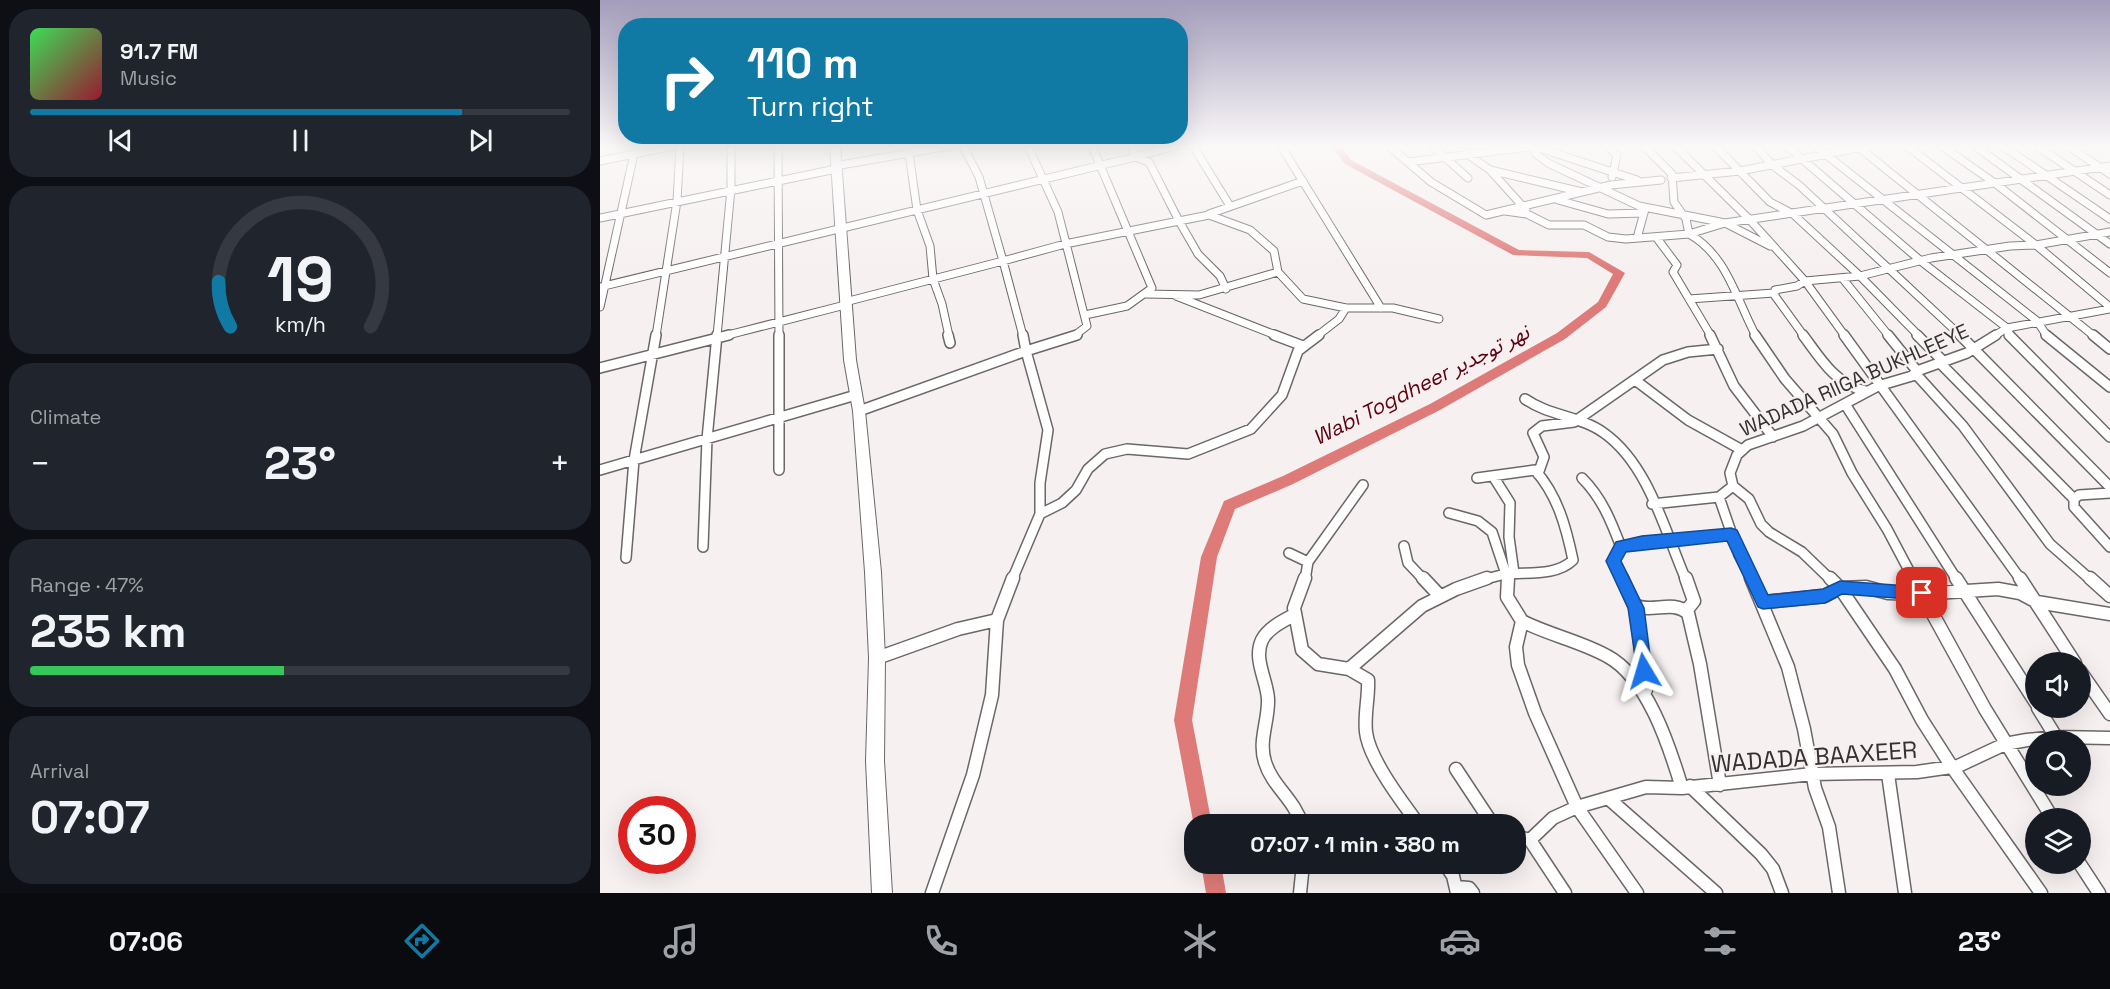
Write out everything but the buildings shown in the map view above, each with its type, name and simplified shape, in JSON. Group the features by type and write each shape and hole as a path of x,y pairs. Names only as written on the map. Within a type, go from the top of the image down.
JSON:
{"highway":[{"path":"837,188 845,304 873,572 877,658 875,761 882,893"}],"street":[{"path":"600,307 624,188"},
{"path":"626,558 634,460 668,270 678,188"},
{"path":"600,218 738,188"},
{"path":"778,188 777,417 779,471"},
{"path":"914,188 917,210 930,246 933,279 942,304 950,344"},
{"path":"932,893 973,775 987,718 992,695 997,620 1040,514 1040,483 1048,430 997,232 982,188"},
{"path":"603,286 1010,188"},
{"path":"600,470 777,417 857,403 1084,332 1087,326 1085,315 1065,244 1059,212 1046,188"},
{"path":"1085,315 1127,306 1146,294 1152,285 1110,188"},
{"path":"1162,188 1198,254 1220,276 1226,289"},
{"path":"1218,188 1230,207"},
{"path":"600,368 1065,244 1207,214 1286,188"},
{"path":"1307,188 1381,308"},
{"path":"1440,188 1486,216 1601,188 1645,210"},
{"path":"1504,188 1524,206 1527,214"},
{"path":"1566,188 1582,192"},
{"path":"1672,188 1674,202 1682,214 1689,234"},
{"path":"1716,188 1749,219 1805,281 1878,386 2037,602 2068,652"},
{"path":"1756,188 1770,202 1793,214 1860,276 2074,499 2074,507 2110,547"},
{"path":"1799,188 1973,347 2110,487"},
{"path":"1835,188 1922,262 2007,328 2009,335 2110,437"},
{"path":"1867,188 1955,254 2037,321 2039,329 2055,344 2110,387"},
{"path":"1908,188 1988,249 2110,349"},
{"path":"1505,211 1527,214 1549,225 1584,225 1608,237 1637,238 1689,234 1725,223 1749,219 1972,188"},
{"path":"2001,188 2110,273"},
{"path":"2033,188 2110,244"},
{"path":"2065,188 2110,219"},
{"path":"703,547 706,439 731,189"},
{"path":"1964,189 2036,245 2110,308"},
{"path":"1558,200 1608,214 1645,210 1682,214 1725,223 1777,249"},
{"path":"1637,238 1645,210"},
{"path":"1207,214 1250,230 1274,251 1278,272 1303,299 1346,308 1393,308 1439,319"},
{"path":"1689,299 1774,293 1775,290 1801,285 1805,281 1843,279 1955,254 2036,245 2110,232"},
{"path":"1689,234 1698,237 1708,249 1739,295 1749,323 1766,351 1816,418 1830,430 1859,484 1898,546 1985,709 2046,808"},
{"path":"1656,237 1677,265 1673,272 1718,349 1734,386 1773,437"},
{"path":"1146,294 1199,295 1278,272"},
{"path":"1843,279 1916,372 1963,426 2050,544 2110,596"},
{"path":"1774,293 1825,365 1848,387 1865,391"},
{"path":"1176,296 1303,346"},
{"path":"1040,514 1062,503 1076,490 1088,468 1105,454 1126,449 1188,454 1251,429 1282,395 1288,384 1295,355 1303,346 1329,327 1346,308"},
{"name":"WADADA RIIGA BUKHLEEYE","path":"1733,486 1730,473 1742,450 1803,426 1865,391 1967,353 1973,347 2007,328 2110,308"},
{"path":"1539,474 1544,457 1533,433 1542,426 1574,422 1664,360 1688,352 1718,349"},
{"path":"1635,380 1688,420 1742,450"},
{"path":"1525,399 1546,413 1603,432 1626,453 1644,481 1694,601 1687,610"},
{"path":"1845,404 1965,590 1979,619 2025,687"},
{"path":"1349,669 1362,655 1396,630 1409,615 1438,595 1456,591 1477,580 1509,573 1559,569 1570,565 1573,560 1556,498 1535,470 1478,478"},
{"path":"1493,476 1510,503 1508,598 1522,621 1619,662 1647,692"},
{"path":"1582,478 1598,493 1621,547 1614,561 1636,608 1647,692 1658,726 1686,787 1761,854 1773,869 1782,893"},
{"path":"1363,485 1308,562 1294,615 1306,656 1318,664 1349,669 1368,680 1369,700 1365,734 1394,791 1411,814"},
{"path":"1652,504 1719,496 1733,486 1749,499 1761,524 1769,532 1802,552 1840,588 1895,669 1922,720 1952,767 2041,893"},
{"path":"2074,499 2079,495 2110,494"},
{"path":"1719,496 1731,534 1763,602 1788,667 1804,729 1812,774 1829,827 1839,893"},
{"path":"1449,513 1468,516 1490,530 1500,545 1509,573"},
{"path":"1621,547 1731,534"},
{"path":"1404,546 1408,563 1438,595"},
{"path":"1289,553 1308,562"},
{"path":"1763,602 1825,596 1840,588 1922,593 2007,589 2037,602 2110,614"},
{"path":"1636,608 1660,606 1687,610"},
{"path":"1687,610 1695,636 1719,785"},
{"path":"1294,615 1265,635 1259,647 1268,701 1263,749 1271,775 1294,801 1298,814"},
{"path":"877,658 958,629 997,620"},
{"path":"1522,621 1516,647 1524,687 1577,807 1637,893"},
{"path":"2091,687 2110,714"},
{"name":"WADADA BAAXEER","path":"2091,738 2110,738"},
{"name":"WADADA BAAXEER","path":"1530,840 1553,818 1577,807 1646,787 1719,785 1812,774 1888,774 1952,767 1974,761 2008,744 2025,742"},
{"path":"1456,769 1486,814"},
{"path":"1888,774 1905,893"},
{"path":"1608,798 1622,813 1716,893"},
{"path":"1526,839 1530,840 1565,893"},
{"path":"1300,893 1302,874"},
{"path":"1452,874 1457,890 1469,888 1473,893"},
{"path":"2087,874 2099,893"}],"waterway":[{"name":"Wabi Togdheer نهر توجدير","path":"1201,814 1183,720 1209,557 1229,505 1288,480 1435,407 1561,336 1602,304 1619,273 1589,255 1517,253 1396,188"},
{"name":"Wabi Togdheer نهر توجدير","path":"1213,874 1216,893"}],"route":[{"path":"1644,671 1636,608 1614,561 1621,547 1642,542 1701,535 1731,534 1763,602 1825,596 1840,588 1866,587 1888,593 1922,593"}]}
